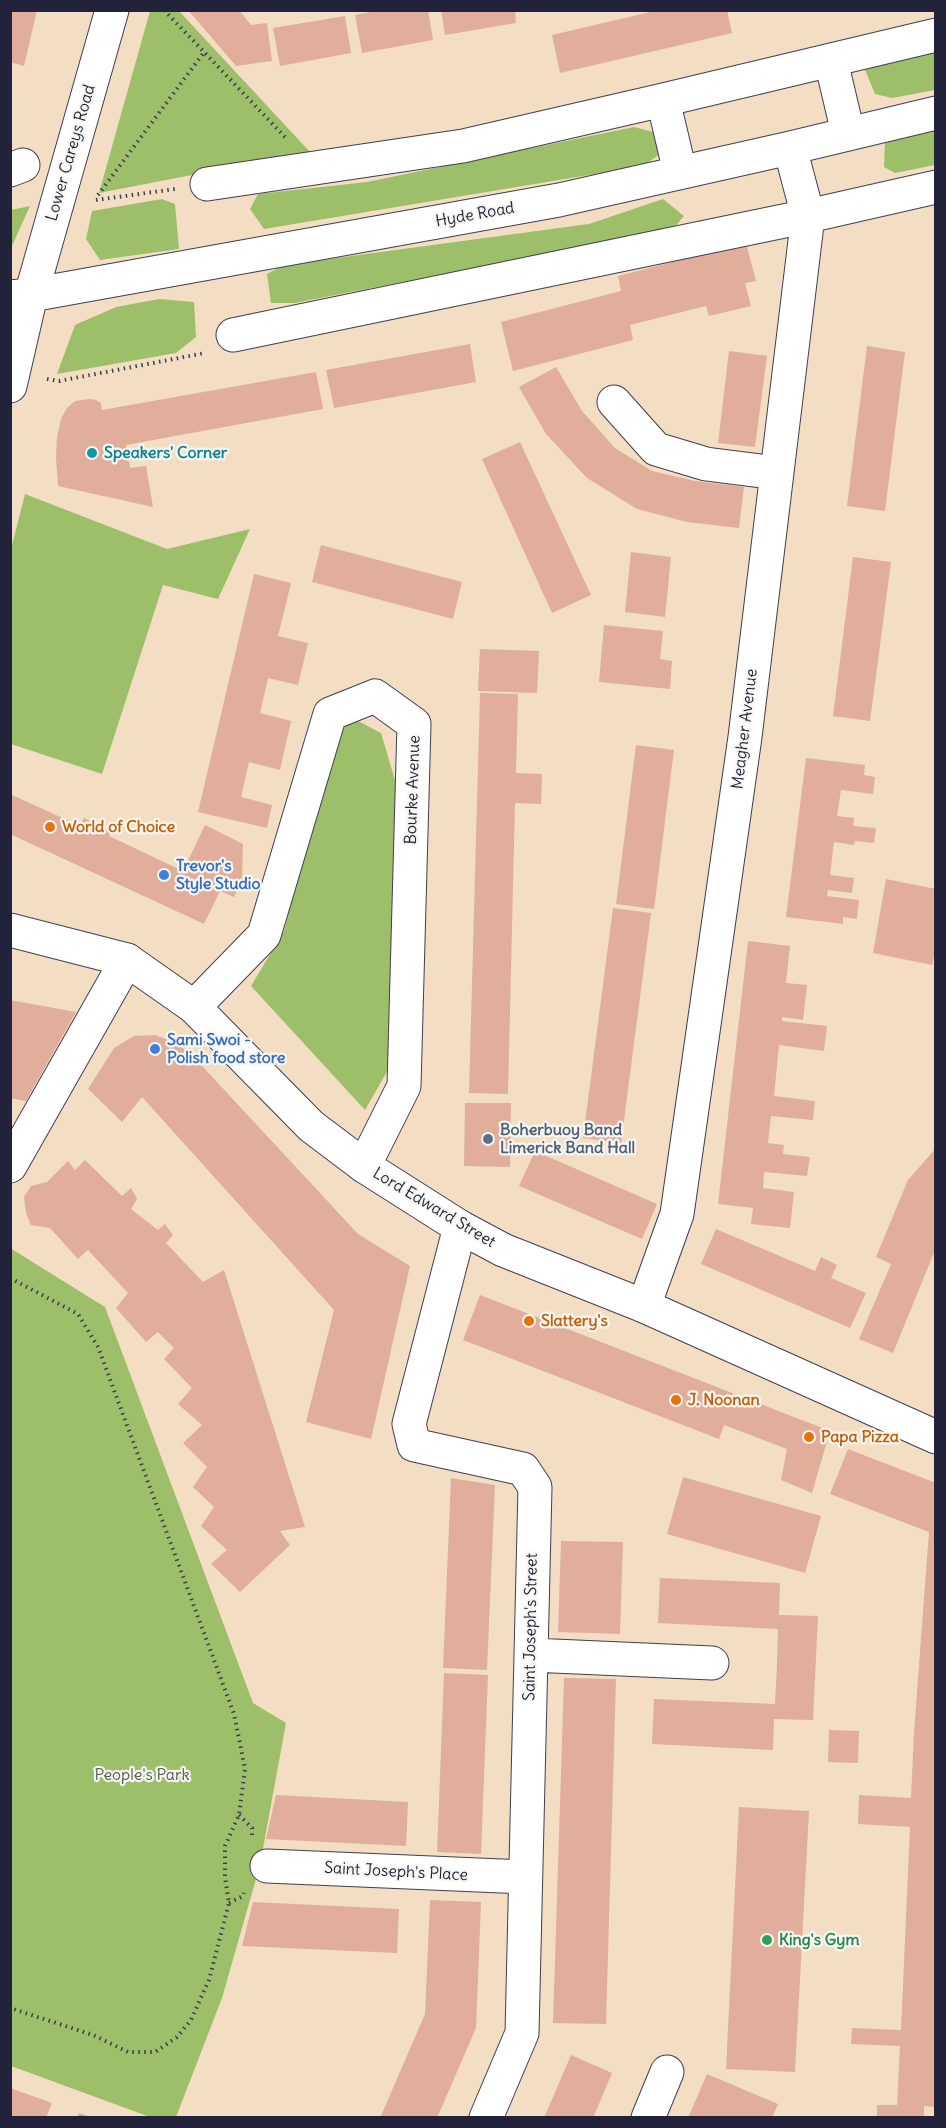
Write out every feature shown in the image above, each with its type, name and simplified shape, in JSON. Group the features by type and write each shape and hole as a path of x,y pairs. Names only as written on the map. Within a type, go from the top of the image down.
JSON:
{"street":[{"name":"Lower Careys Road","path":"12,380 21,296 112,10"},
{"path":"207,184 463,147 936,35"},
{"path":"831,60 848,133"},
{"path":"663,100 680,172"},
{"name":"Hyde Road","path":"21,296 559,200 936,113"},
{"name":"Meagher Avenue","path":"644,1306 677,1214 745,737 808,216 790,148"},
{"path":"232,335 808,216 936,187"},
{"path":"614,402 656,449 705,464 777,473"},
{"name":"Bourke Avenue","path":"194,1007 264,935 330,714 375,696 414,724 405,1086 364,1166"},
{"name":"Lord Edward Street","path":"10,930 127,960 194,1007 311,1125 364,1166 460,1227 503,1250 644,1306 933,1431"},
{"path":"10,1166 127,960"},
{"name":"Saint Joseph's Street","path":"460,1227 409,1424 414,1445 523,1469 535,1487 522,2033 486,2118"},
{"path":"531,1655 712,1663"},
{"name":"Saint Joseph's Place","path":"267,1866 525,1878"},
{"path":"648,2118 668,2072"}],"path":[{"path":"165,10 314,168"},
{"path":"94,200 205,51"},
{"path":"12,380 60,381 204,353 232,335"},
{"path":"10,1278 78,1314 98,1347 234,1714 245,1769 239,1815 225,1846 225,1878 229,1903 209,1980 190,2020 177,2037 155,2052 128,2052 93,2035 10,2008"}],"green space":[{"path":"150,11 179,11 310,152 99,193"},
{"path":"935,49 935,90 892,98 875,94 863,65"},
{"path":"634,127 657,133 663,152 643,166 264,229 250,209 258,194 367,182"},
{"path":"935,131 935,165 895,173 884,167 885,142"},
{"path":"162,199 175,204 179,249 100,260 86,239 92,211"},
{"path":"663,199 684,216 673,229 295,303 271,303 267,274 284,265 589,224"},
{"path":"30,206 11,248 11,210"},
{"path":"159,299 194,302 196,337 176,353 57,374 75,325 116,307"},
{"path":"25,494 167,549 250,529 218,599 163,585 102,774 11,744 11,549"},
{"path":"354,719 381,733 397,787 392,1063 365,1110 251,986 284,931 334,734"},
{"name":"People's Park","path":"10,1248 105,1307 253,1703 286,1723 260,1865 222,1998 176,2117 150,2117 11,2066"}],"building":[{"path":"10,10 37,10 24,66 10,62"},
{"path":"188,10 239,10 251,25 267,23 272,61 236,66"},
{"path":"382,10 428,10 433,40 362,53 355,15"},
{"path":"441,10 515,10 516,23 445,35"},
{"path":"659,10 727,10 732,33 560,73 552,35"},
{"path":"345,16 351,53 280,66 273,28"},
{"path":"746,243 756,281 745,283 751,306 709,316 706,306 630,325 633,340 513,371 501,322 621,291 618,276"},
{"path":"470,344 476,382 334,408 326,370"},
{"path":"867,346 905,352 885,511 847,506"},
{"path":"729,351 767,356 755,447 718,443"},
{"path":"556,367 582,411 615,448 652,471 695,481 744,487 739,528 687,522 637,509 587,478 546,434 519,387"},
{"path":"316,372 323,409 126,445 130,468 146,466 153,507 58,486 57,437 61,419 67,408 75,401 96,400 101,403 102,410"},
{"path":"520,442 591,595 552,613 482,459"},
{"path":"321,545 462,582 453,619 312,582"},
{"path":"631,552 671,557 665,617 625,612"},
{"path":"853,557 891,562 870,721 833,716"},
{"path":"254,574 291,583 278,636 308,643 298,685 268,678 260,713 291,721 280,770 249,762 241,797 272,805 267,828 198,812"},
{"path":"604,625 663,631 660,659 672,661 670,689 599,682"},
{"path":"480,649 539,651 537,693 478,691"},
{"path":"480,693 518,694 516,773 542,774 541,804 515,803 508,1094 469,1093"},
{"path":"636,745 674,750 654,909 616,904"},
{"path":"806,758 865,765 864,775 875,777 873,794 841,790 837,816 854,818 853,826 876,828 874,843 855,841 854,845 834,842 830,875 854,878 852,893 828,890 827,896 859,900 857,919 843,917 843,924 786,917"},
{"path":"10,794 80,826 84,818 112,831 109,836 183,871 205,825 243,844 242,878 234,897 220,891 204,924 10,834"},
{"path":"886,879 936,889 936,948 932,965 873,953"},
{"path":"613,908 651,913 621,1143 583,1138"},
{"path":"748,941 790,946 786,983 807,985 803,1020 782,1017 782,1021 827,1026 824,1051 779,1045 774,1096 815,1101 813,1120 771,1116 768,1143 784,1145 783,1154 810,1157 807,1176 764,1172 763,1188 794,1192 790,1228 751,1224 753,1208 718,1204"},
{"path":"10,1000 76,1012 26,1101 10,1098"},
{"path":"155,1035 174,1042 191,1054 358,1234 410,1266 371,1439 306,1422 334,1310 142,1097 122,1122 88,1089 114,1048 134,1036"},
{"path":"465,1103 511,1103 510,1167 464,1166"},
{"path":"936,1148 936,1248 893,1353 859,1339 891,1264 876,1257 908,1180"},
{"path":"535,1151 657,1204 642,1239 519,1186"},
{"path":"85,1160 122,1196 131,1188 137,1199 131,1209 158,1230 165,1224 173,1235 166,1243 203,1282 224,1270 305,1527 280,1531 290,1545 240,1592 211,1564 227,1550 201,1526 214,1507 193,1487 207,1467 183,1443 202,1425 178,1404 192,1388 164,1359 174,1348 158,1332 146,1342 116,1308 128,1293 88,1250 78,1259 50,1228 31,1225 26,1213 24,1197 31,1186 47,1182 68,1161 75,1170"},
{"path":"716,1229 815,1271 821,1257 837,1265 831,1278 866,1293 850,1328 701,1264"},
{"path":"480,1295 830,1431 812,1493 781,1480 787,1449 724,1425 719,1439 463,1340"},
{"path":"848,1449 936,1483 936,2107 924,2106 924,2118 877,2118 877,2105 897,2105 900,2046 851,2044 852,2028 901,2030 910,1827 858,1824 859,1795 911,1798 929,1532 830,1494"},
{"path":"683,1477 821,1516 805,1573 667,1534"},
{"path":"451,1478 495,1485 487,1670 443,1668"},
{"path":"561,1541 623,1542 620,1634 558,1632"},
{"path":"660,1578 780,1583 779,1615 818,1616 813,1720 774,1719 773,1750 652,1744 654,1699 775,1704 777,1666 778,1629 658,1623"},
{"path":"444,1673 488,1675 481,1854 437,1852"},
{"path":"564,1678 616,1679 606,2024 553,2023"},
{"path":"829,1730 859,1731 858,1763 828,1762"},
{"path":"276,1795 408,1802 406,1846 266,1839"},
{"name":"King's Gym","path":"739,1807 809,1811 795,2072 726,2069"},
{"path":"430,1900 481,1902 476,2028 437,2118 380,2118 425,2014"},
{"path":"253,1902 399,1909 397,1953 242,1946"},
{"path":"571,2055 612,2073 593,2118 544,2118"},
{"path":"707,2074 778,2104 772,2118 688,2118"},
{"path":"10,2088 52,2103 46,2118 10,2118"},
{"path":"79,2113 91,2117 91,2118 77,2118"}],"place":[{"name":"Speakers' Corner","path":"92,453"},
{"name":"World of Choice","path":"50,827"},
{"name":"Trevor's Style Studio","path":"164,875"},
{"name":"Sami Swoi - Polish food store","path":"155,1049"},
{"name":"Boherbuoy Band Limerick Band Hall","path":"488,1139"},
{"name":"Slattery's","path":"529,1321"},
{"name":"J. Noonan","path":"676,1400"},
{"name":"Papa Pizza","path":"809,1437"},
{"name":"King's Gym","path":"767,1940"}]}
